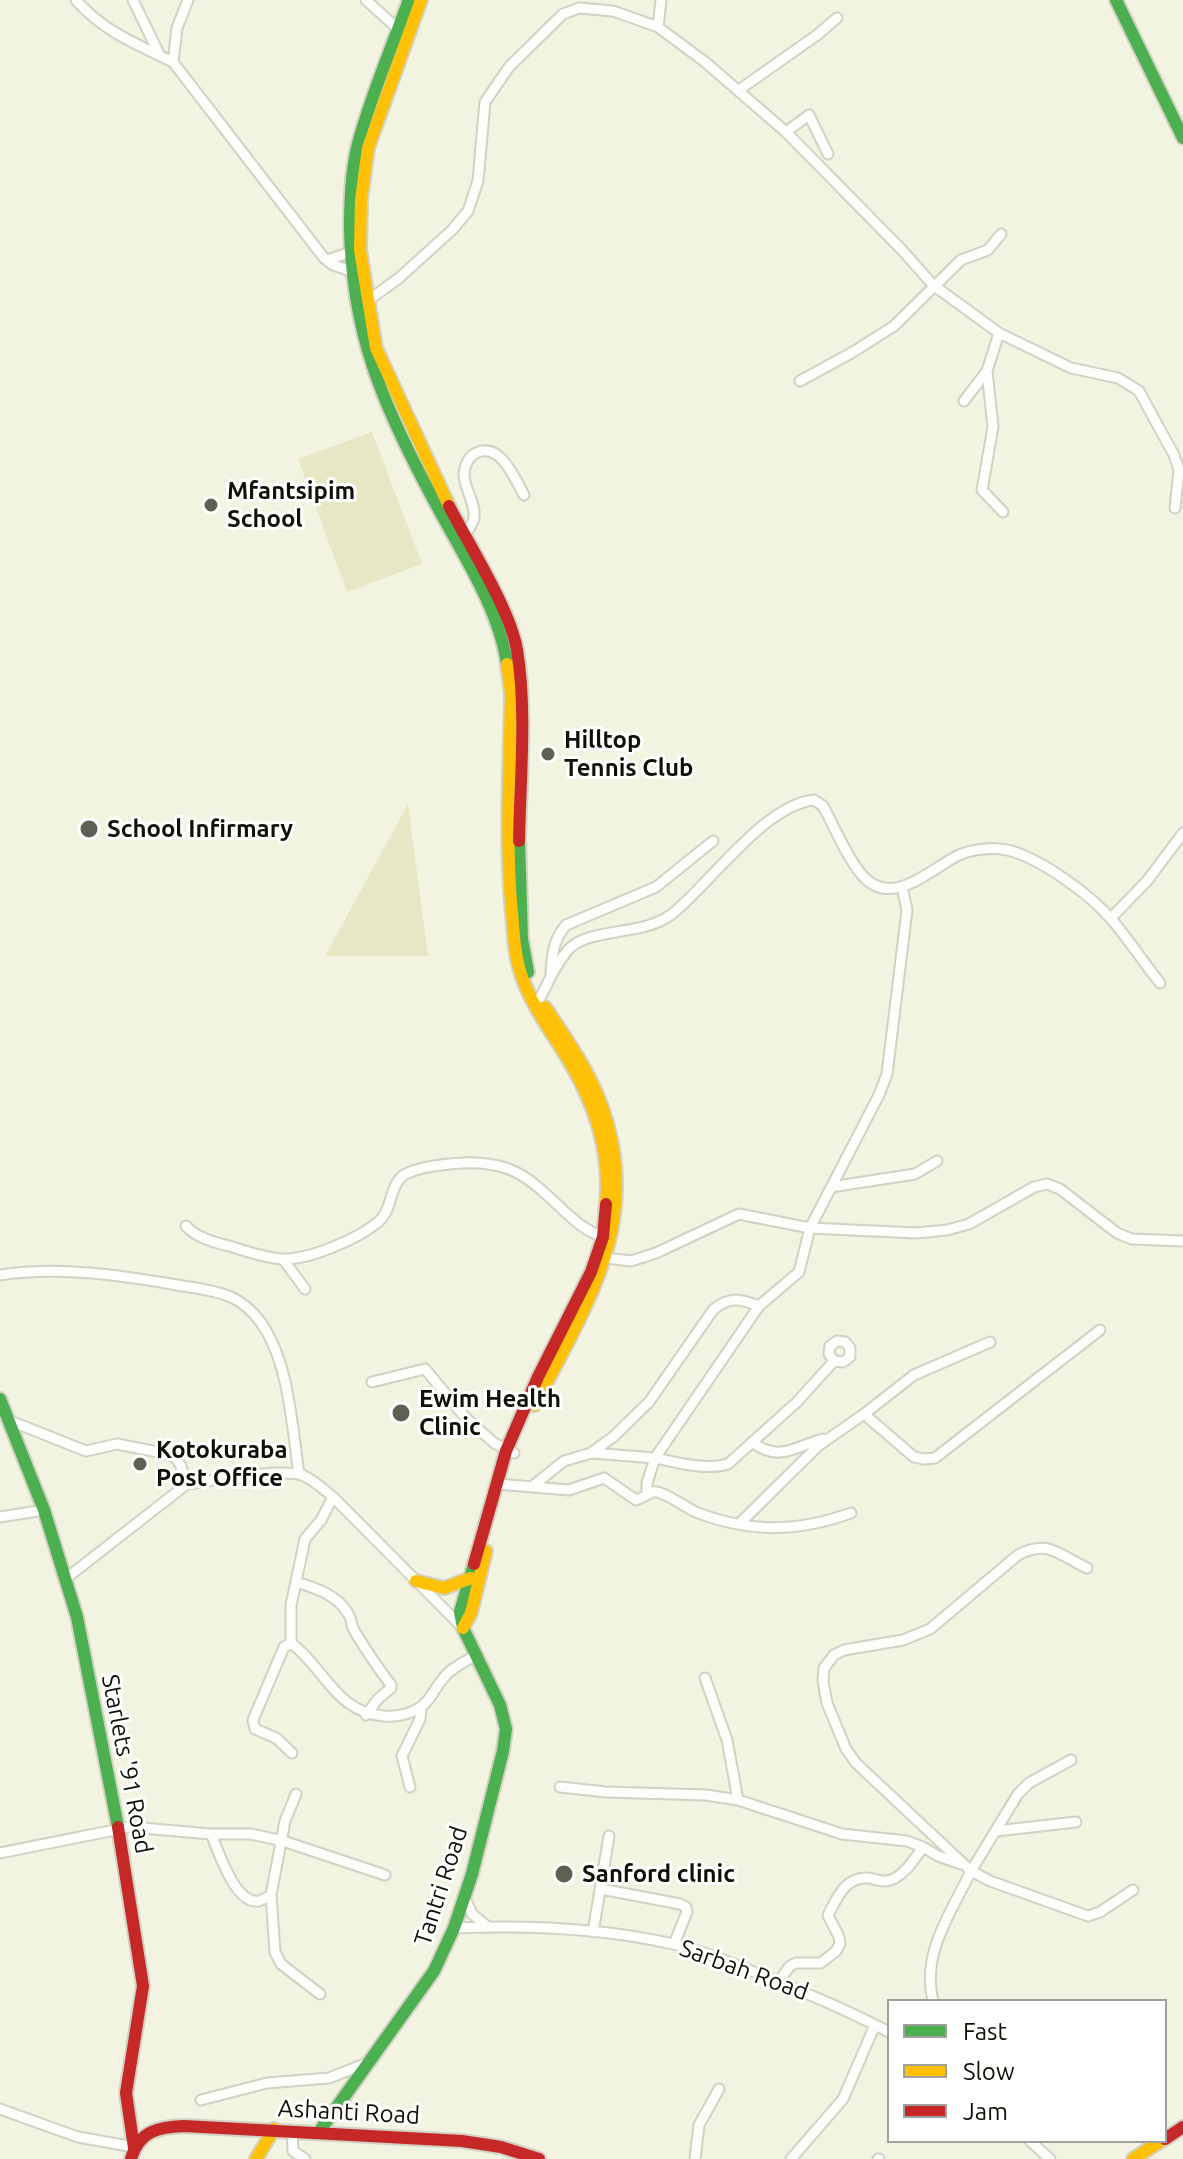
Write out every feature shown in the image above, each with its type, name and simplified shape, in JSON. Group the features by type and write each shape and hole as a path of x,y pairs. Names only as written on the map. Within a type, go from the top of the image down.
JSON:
{"main road":[{"path":"403,33 409,0"},
{"path":"421,0 403,33 358,145 350,204 355,251 366,302 368,338 430,470 503,610 517,648 521,692 519,894 525,958 537,1002 590,1079 612,1138 618,1169 613,1239 606,1258 510,1452"},
{"path":"1116,0 1183,138"},
{"path":"355,251 351,271 383,396 420,475 493,614 505,650 511,693 509,879 512,939 521,975 581,1082 598,1122 608,1181 603,1237 591,1272 538,1377 510,1452 460,1612 463,1628"},
{"name":"Starlets '91 Road","path":"0,1399 44,1510 77,1617 118,1829 143,1986 126,2093 133,2151"},
{"path":"463,1628 471,1613 500,1485"},
{"path":"416,1581 444,1588 471,1578"},
{"name":"Tantri Road","path":"319,2132 434,1971 454,1928 464,1896 503,1751 506,1729 500,1705 463,1628"},
{"name":"Ashanti Road","path":"130,2125 154,2130 274,2129 487,2144 539,2159"},
{"path":"258,2156 274,2129"},
{"path":"133,2151 143,2136 154,2130"},
{"path":"242,2130 257,2141 258,2156"},
{"path":"1133,2159 1158,2143"}],"street":[{"path":"76,0 113,33 173,62 327,260 351,271"},
{"path":"133,0 160,56"},
{"path":"173,62 177,28 188,0"},
{"path":"366,0 403,33"},
{"path":"658,27 661,0"},
{"path":"366,302 399,278 452,230 468,211 478,181 485,102 517,59 563,14 579,8 613,11 658,27 739,90 786,132 933,285 999,333 1071,368 1118,378 1139,391 1177,462 1175,508"},
{"path":"739,90 837,18"},
{"path":"786,132 809,115 828,154"},
{"path":"800,381 894,326 933,285 965,258 988,250 1001,234"},
{"path":"327,260 355,251"},
{"path":"964,401 987,371 999,333"},
{"path":"987,371 993,427 982,490 1003,512"},
{"path":"465,535 474,521 464,476 467,461 473,454 494,452 502,459 524,495"},
{"path":"537,1002 551,974 569,949 581,940 625,933 672,914 729,855 775,818 802,801 814,800 823,806 860,873 880,886 902,887 916,882 959,855 979,850 1004,849 1029,857 1075,888 1111,918 1160,983"},
{"path":"1111,918 1147,881 1183,833"},
{"path":"551,974 552,952 558,934 566,925 656,887 713,841"},
{"path":"647,1495 647,1483 655,1458 759,1306 799,1272 810,1228 887,1074 907,910 902,887"},
{"path":"831,1187 915,1174 937,1161"},
{"path":"186,1226 214,1242 283,1259 323,1250 346,1241 380,1221 389,1210 396,1182 405,1174 464,1163 499,1164 520,1172 587,1231 603,1237"},
{"path":"606,1258 631,1261 739,1214 810,1228 916,1233 947,1230 980,1219 1034,1187 1047,1184 1060,1189 1117,1233 1132,1239 1183,1241"},
{"path":"283,1259 305,1289"},
{"path":"0,1275 32,1271 123,1276 209,1291 243,1304 261,1323 282,1371 299,1474"},
{"path":"591,1453 621,1430 649,1402 713,1310 723,1302 736,1298 759,1306"},
{"path":"864,1414 914,1457 935,1458 1100,1330"},
{"path":"739,1524 828,1438 914,1375 990,1342"},
{"path":"534,1485 564,1461 591,1453 690,1464 728,1464 797,1402 834,1361"},
{"path":"372,1382 425,1369 465,1417 510,1452"},
{"path":"8,1420 86,1451 117,1444 175,1457 187,1484"},
{"path":"752,1442 771,1453 793,1450 828,1438"},
{"path":"64,1580 187,1484 280,1473 299,1474 333,1497 463,1628"},
{"path":"500,1485 534,1485 569,1490 604,1478 636,1500 653,1492 663,1493 697,1513 739,1524 787,1528 818,1525 851,1513"},
{"path":"291,1643 291,1605 305,1539 321,1520 333,1497"},
{"path":"0,1517 44,1510"},
{"path":"967,1868 856,1763 837,1730 827,1703 824,1668 834,1655 844,1650 903,1640 930,1629 1018,1555 1031,1548 1052,1549 1087,1568"},
{"path":"296,1582 322,1590 351,1616 357,1636 391,1685 366,1715"},
{"path":"291,1643 354,1709 366,1715 392,1717 421,1708"},
{"path":"291,1643 284,1647 253,1720 255,1729 276,1738 292,1753"},
{"path":"410,1787 402,1756 420,1719 421,1708 451,1670 476,1655"},
{"path":"705,1678 727,1740 738,1800"},
{"path":"933,1999 929,1968 936,1939 967,1868 996,1831 1018,1794 1029,1783 1071,1760"},
{"path":"560,1787 706,1795 738,1800 842,1834 907,1841 990,1881 1088,1916 1100,1912 1133,1890"},
{"path":"296,1794 288,1808 283,1841 274,1869 271,1895 275,1952 281,1964 320,1994"},
{"path":"996,1831 1076,1822"},
{"path":"0,1853 118,1829 146,1827 211,1834 251,1834 283,1841 385,1875"},
{"path":"211,1834 239,1893 249,1900 260,1901 271,1895"},
{"path":"593,1932 609,1836"},
{"path":"778,1982 790,1966 796,1963 821,1963 836,1951 840,1944 839,1937 828,1915 844,1887 854,1879 887,1881 897,1877 923,1847"},
{"path":"601,1889 686,1907 687,1912 674,1944"},
{"path":"464,1896 472,1914 488,1927"},
{"name":"Sarbah Road","path":"454,1928 593,1932 674,1944 709,1954 778,1982 887,2031"},
{"path":"791,2159 843,2099 875,2025"},
{"path":"201,2100 267,2083 329,2078 367,2063"},
{"path":"695,2159 699,2125 719,2089"},
{"path":"0,2109 78,2137 133,2151"},
{"path":"292,2130 293,2151 305,2159"},
{"path":"1032,2143 1050,2159"}],"green space":[{"path":"372,432 422,564 347,592 298,459"},
{"path":"408,804 428,956 325,956"}],"traffic: fast":[{"path":"409,0 369,107 354,164 350,228 357,301 384,397 413,460 476,576 503,642 507,664"},
{"path":"1116,0 1183,138"},
{"path":"519,841 522,939 528,972"},
{"path":"0,1399 44,1510 77,1617 118,1827"},
{"path":"319,2132 434,1971 454,1928 472,1874 506,1729 500,1705 463,1628 460,1612 474,1564"}],"traffic: slow":[{"path":"421,0 368,148 361,200 360,250 376,348 449,506"},
{"path":"507,664 511,693 509,858 517,959 530,996 578,1076 593,1111 606,1165 606,1204"},
{"path":"535,1405 573,1331 604,1259 613,1222 616,1184 612,1144 595,1089 545,1007"},
{"path":"463,1628 471,1613 486,1551"},
{"path":"416,1581 444,1588 471,1578"},
{"path":"256,2159 274,2129"},
{"path":"1133,2159 1158,2143"}],"traffic: jam":[{"path":"449,506 498,597 517,650 522,721 519,841"},
{"path":"474,1564 506,1451 538,1377 591,1272 603,1237 606,1204"},
{"path":"118,1827 143,1986 126,2093 134,2148"},
{"path":"131,2159 139,2142 151,2132 184,2126 462,2141 501,2147 539,2159"},
{"path":"1167,2138 1183,2127"}],"place":[{"name":"Mfantsipim School","path":"211,505"},
{"name":"Hilltop Tennis Club","path":"548,754"},
{"name":"School Infirmary","path":"89,829"},
{"name":"Ewim Health Clinic","path":"401,1413"},
{"name":"Kotokuraba Post Office","path":"140,1464"},
{"name":"Sanford clinic","path":"564,1874"}]}
